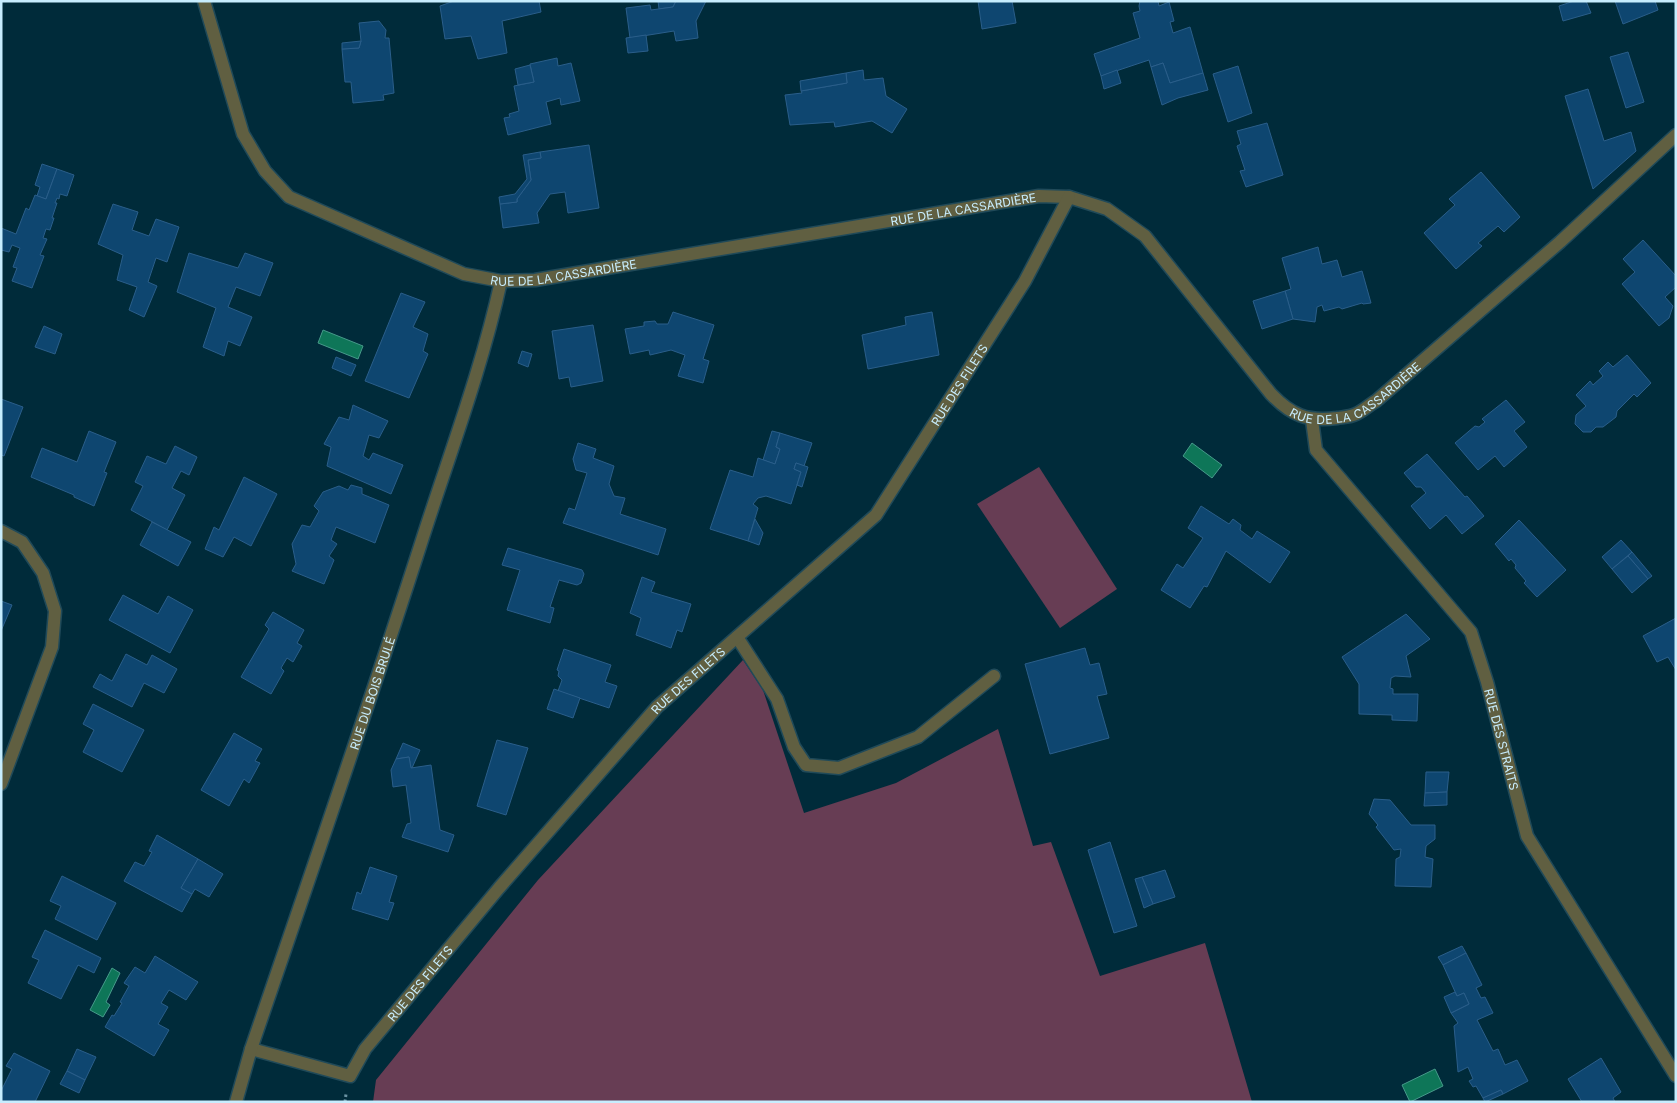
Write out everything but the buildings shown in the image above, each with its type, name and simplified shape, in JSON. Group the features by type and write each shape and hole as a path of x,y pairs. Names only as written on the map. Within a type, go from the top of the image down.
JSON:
{"street":[{"name":"RUE DE LA CASSARDIÈRE","path":"204,1 242,134 265,170 289,197 464,274 501,281 536,280 1039,196 1069,197 1107,209 1145,236 1271,394 1294,414 1312,420 1355,414 1376,401 1560,242 1676,135"},
{"name":"RUE DES FILETS","path":"252,1049 350,1076 365,1049 499,888 657,707 876,515 1024,281 1069,197"},
{"name":"RUE DU BOIS BRULÉ","path":"236,1102 252,1049 382,666 474,377 501,281"},
{"name":"RUE DES STRAITS","path":"1312,420 1316,450 1471,632 1527,836 1676,1076"},
{"path":"1,531 22,542 43,573 55,611 52,647 1,784"},
{"path":"737,637 777,699 794,747 806,765 839,768 918,738 994,676"}],"shaded area":[{"path":"323,330 363,346 358,359 318,343"},
{"path":"1192,443 1222,465 1212,478 1183,456"},
{"path":"1039,467 1117,589 1060,628 977,504"},
{"path":"743,660 763,690 804,813 896,783 998,729 1033,846 1051,842 1100,976 1205,943 1252,1102 373,1102 376,1080 538,880"},
{"path":"112,968 120,973 106,1002 110,1005 103,1017 90,1010"},
{"path":"1435,1069 1443,1086 1410,1102 1402,1085"}]}
